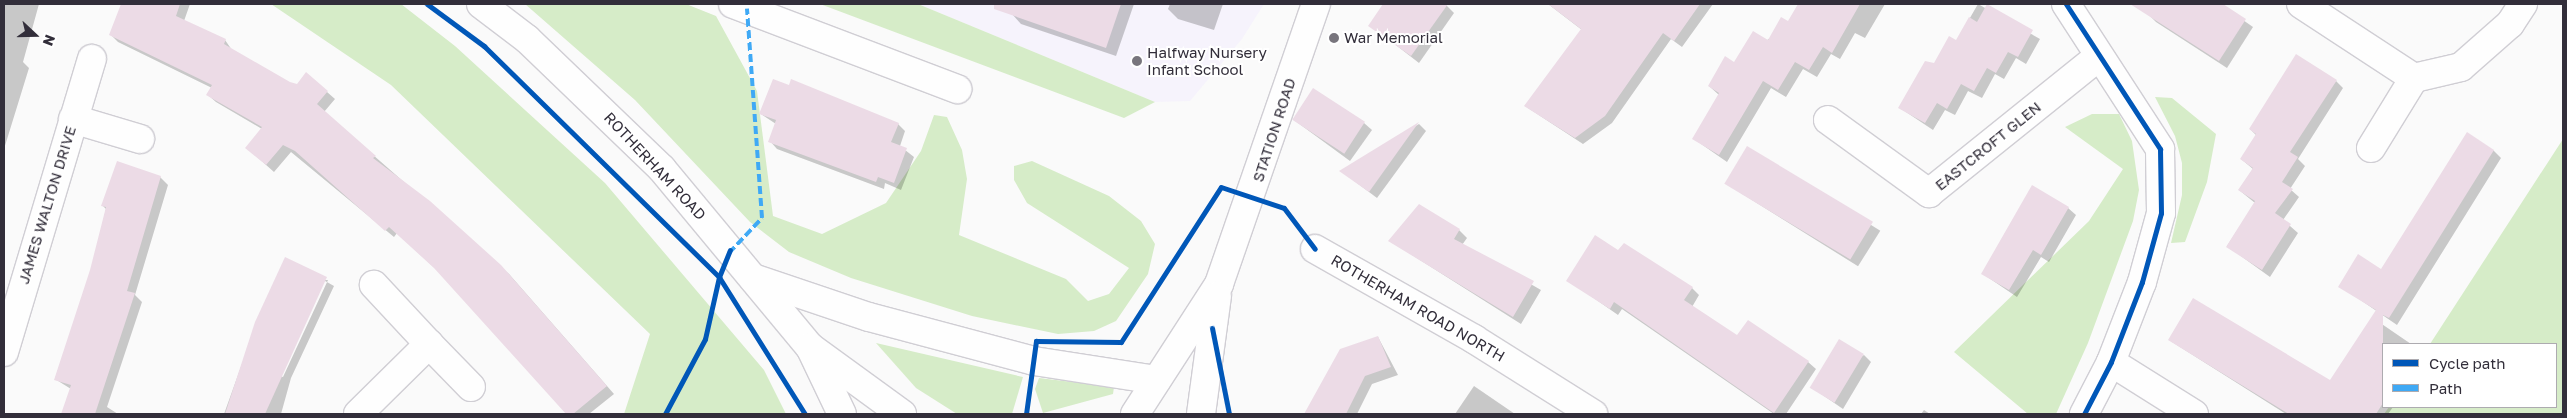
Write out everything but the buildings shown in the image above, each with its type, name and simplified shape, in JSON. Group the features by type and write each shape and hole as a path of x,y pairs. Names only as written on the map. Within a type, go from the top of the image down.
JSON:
{"street":[{"name":"ROTHERHAM ROAD","path":"481,4 527,39 620,127 662,170 810,347 902,414"},
{"path":"733,4 957,89"},
{"name":"STATION ROAD","path":"1201,414 1219,284 1316,4"},
{"path":"2066,4 2098,57 2138,110 2160,149 2161,213 2142,282 2111,362 2084,414"},
{"path":"2301,4 2414,78"},
{"path":"2372,148 2414,78 2461,67 2510,24 2523,4"},
{"name":"EASTCROFT GLEN","path":"1828,120 1929,193 2098,57"},
{"name":"JAMES WALTON DRIVE","path":"4,352 92,59"},
{"path":"73,119 140,139"},
{"name":"ROTHERHAM ROAD NORTH","path":"1315,249 1466,334 1593,414"},
{"path":"752,278 869,317 1034,361 1158,380"},
{"name":"STATION ROAD","path":"1135,414 1219,284"},
{"path":"374,285 471,388"},
{"path":"358,414 429,344"},
{"name":"ROTHERHAM ROAD","path":"810,347 842,414"},
{"path":"2111,362 2194,414"}],"shaded area":[{"name":"Halfway Nursery Infant School","path":"918,4 1264,4 1242,39 1190,101 1155,102"}],"green space":[{"path":"271,4 401,4 455,46 605,183 764,370 786,414 624,414 650,334 391,85"},
{"path":"525,4 686,4 716,16 757,91 773,216 822,234 886,203 921,151 934,115 947,117 962,150 967,179 959,235 1066,279 1088,301 1109,294 1129,268 1027,203 1014,180 1014,166 1032,161 1109,196 1141,221 1155,244 1148,274 1116,321 1094,331 1058,334 972,316 851,278 789,252 750,222 635,100"},
{"path":"820,4 918,4 1155,102 1124,118"},
{"path":"2155,97 2172,98 2216,134 2207,182 2185,242 2171,243 2182,195 2182,163 2175,136"},
{"path":"2092,114 2119,114 2132,141 2139,190 2133,221 2088,343 2056,414 2028,414 1954,352 2089,221 2123,169 2065,127"},
{"path":"2563,139 2563,414 2384,414 2388,408 2557,408 2557,343 2431,343"},
{"path":"876,343 1023,377 1012,414 957,414 916,388"},
{"path":"1039,378 1114,387 1113,394 1043,413 1035,389"}],"marked path":[{"path":"729,253 762,218 747,9"}],"cycle path":[{"path":"427,4 484,46 719,277 805,414"},
{"path":"2066,4 2160,149 2161,213 2142,282 2111,362 2084,414"},
{"path":"1026,414 1036,341 1121,342 1221,187 1284,208 1315,249"},
{"path":"665,414 705,339 719,277 730,250"},
{"path":"1212,328 1229,414"}],"place":[{"name":"War Memorial","path":"1334,38"},
{"name":"Halfway Nursery Infant School","path":"1137,61"}]}
